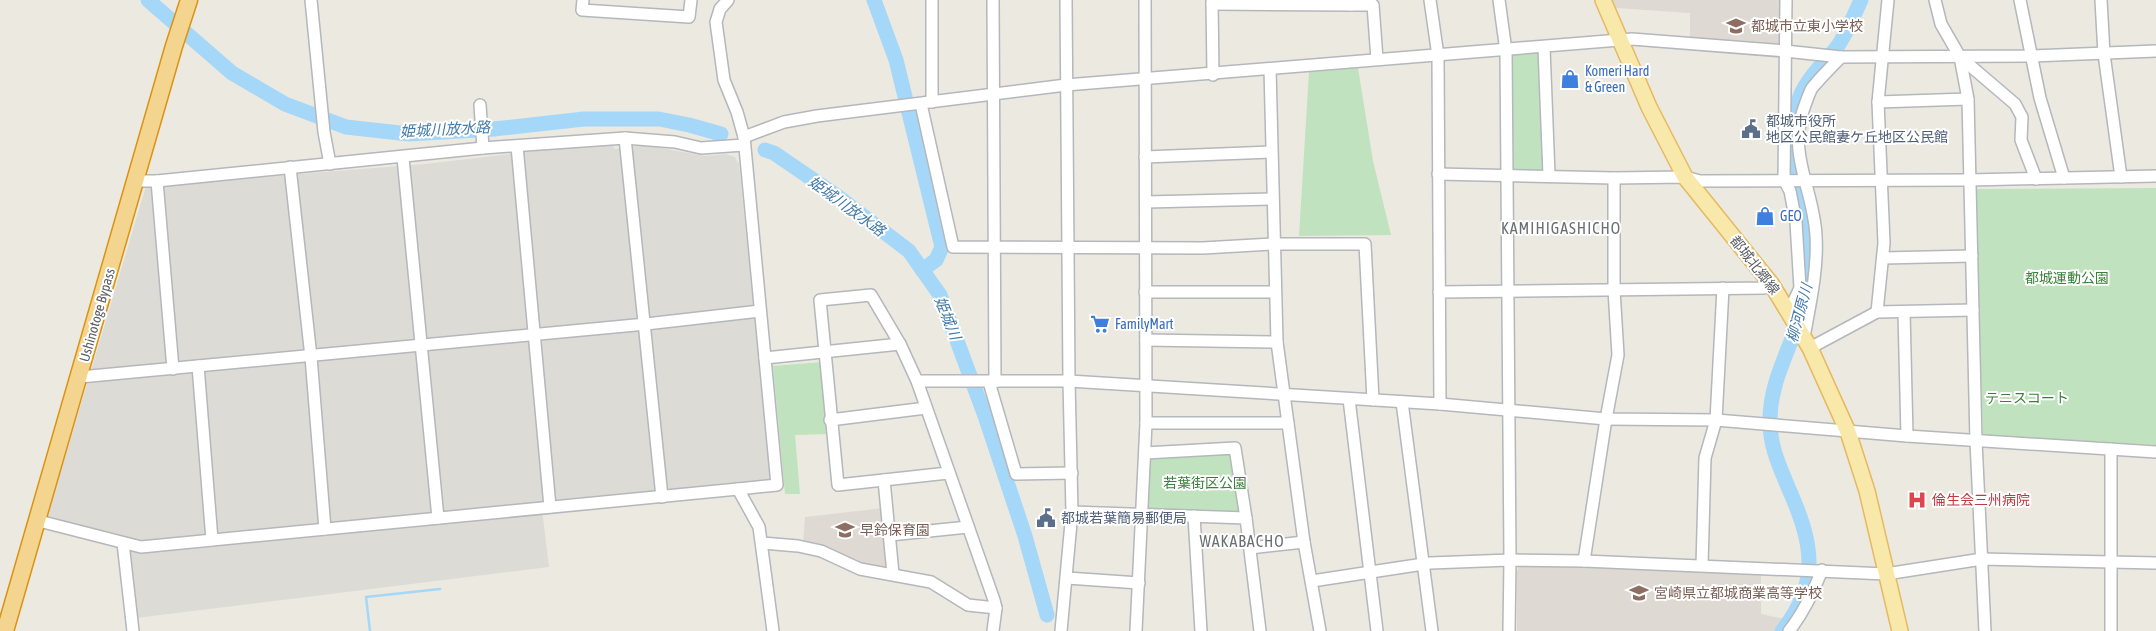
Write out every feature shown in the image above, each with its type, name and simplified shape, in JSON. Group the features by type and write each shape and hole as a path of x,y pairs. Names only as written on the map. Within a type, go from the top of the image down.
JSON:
{"highway":[{"name":"Ushinotoge Bypass","path":"6,631 188,2"}],"main road":[{"name":"都城北郷線","path":"1603,0 1649,107 1685,177 1772,285 1799,329 1848,432 1867,491 1900,631"}],"street":[{"path":"311,0 324,132 330,164"},
{"path":"582,0 582,10 689,18 691,0"},
{"path":"39,521 140,547 777,485 744,141 737,112 724,80 716,22 720,9 728,0"},
{"path":"932,0 922,104 954,247 1203,248 1274,244 1365,244 1373,400"},
{"path":"993,0 994,246 992,382 1016,474 1072,474"},
{"path":"1061,631 1072,512 1066,0"},
{"path":"1136,631 1146,423 1145,0"},
{"path":"1430,0 1438,56 1440,404"},
{"path":"1499,0 1506,51 1509,631"},
{"path":"1786,0 1785,50 1788,180 1796,222 1800,288 1799,329"},
{"path":"1877,312 1883,258 1878,102 1888,0"},
{"path":"1935,0 1941,24 1960,57 1968,99 1976,441 1985,631"},
{"path":"2020,0 2040,98 2064,178"},
{"path":"2100,0 2104,54 2121,177"},
{"path":"1213,75 1212,2 1351,2 1372,5 1376,59"},
{"path":"135,181 157,181 290,167 403,158 483,144 517,146 625,138 675,142 702,148 744,141 798,119 1066,85 1213,75 1376,59 1620,42 1632,39 1785,50 1840,57 2030,56 2156,52"},
{"path":"1544,48 1549,175"},
{"path":"1799,329 1815,265 1816,235 1813,212 1798,150 1798,134 1803,111 1811,89 1840,57"},
{"path":"1960,57 2015,104 2022,117 2021,140 2036,178"},
{"path":"1270,69 1277,342 1304,542 1320,631"},
{"path":"1878,102 1968,99"},
{"path":"480,105 483,144"},
{"path":"625,138 646,324 662,497"},
{"path":"517,146 550,507"},
{"path":"1145,157 1271,152"},
{"path":"403,158 438,518"},
{"path":"290,167 311,356 325,529"},
{"path":"1438,174 1506,174 1614,178 1685,177 1700,181 1969,180 2156,176"},
{"path":"1584,561 1618,355 1614,290 1614,178"},
{"path":"157,181 173,369"},
{"path":"1146,202 1273,199"},
{"path":"1883,258 1972,256"},
{"path":"1439,292 1764,288 1772,285"},
{"path":"1702,566 1705,458 1716,420 1723,288"},
{"path":"1146,292 1275,292"},
{"path":"948,473 838,485 830,420 826,352 820,300 871,295 900,344 917,382 996,608 993,631"},
{"path":"1799,329 1877,312 1973,310"},
{"path":"80,377 534,335 760,311"},
{"path":"1904,312 1907,436"},
{"path":"1146,340 1277,342"},
{"path":"765,358 900,344"},
{"path":"198,366 212,540"},
{"path":"917,382 1069,381 1440,404 1606,419 1716,420 1848,432 2156,452"},
{"path":"1348,399 1377,631"},
{"path":"1402,402 1432,631"},
{"path":"830,420 926,408"},
{"path":"1146,423 1288,423"},
{"path":"1145,453 1235,448 1260,631"},
{"path":"2111,449 2111,631"},
{"path":"884,480 893,574"},
{"path":"738,489 759,527 773,631"},
{"path":"1072,512 1246,518"},
{"path":"1194,516 1201,631"},
{"path":"890,535 968,527"},
{"path":"1250,548 1304,542"},
{"path":"123,543 133,631"},
{"path":"762,543 798,546 821,551 860,569 931,582 968,605 996,608"},
{"path":"1312,581 1370,574 1424,564 1510,560 1584,561 1886,574 1982,559 2156,564"},
{"path":"1789,631 1809,601 1813,570"},
{"path":"1067,578 1139,583"}],"shaded area":[{"name":"都城市立東小学校","path":"1612,0 1782,0 1781,43 1777,47 1690,39 1690,13 1616,8"},
{"path":"613,142 614,149 645,145 705,156 726,154 735,157 739,164 771,480 541,501 549,567 136,618 129,538 47,518 146,186 425,164"},
{"name":"早鈴保育園","path":"884,508 890,569 861,566 803,543 805,517"},
{"name":"宮崎県立都城商業高等学校","path":"1590,564 1761,572 1761,614 1785,619 1777,631 1517,631 1517,571 1520,565"}],"green space":[{"path":"1540,51 1545,170 1515,171 1512,169 1512,56 1514,53"},
{"path":"1358,68 1373,161 1391,235 1299,236 1309,72"},
{"name":"都城運動公園","path":"2156,188 2156,445 1983,435 1975,189"},
{"path":"822,362 828,434 795,435 800,494 785,494 773,366"},
{"name":"若葉街区公園","path":"1231,452 1239,513 1147,510 1149,456"}],"waterway":[{"name":"姫城川放水路","path":"148,0 232,73 285,104 346,127 409,134 494,129 584,119 659,119 721,134"},
{"name":"姫城川","path":"874,0 896,60 942,247 936,260 922,270"},
{"name":"柳河原川","path":"1782,631 1795,613 1803,595 1808,578 1809,560 1803,525 1778,463 1770,431 1771,403 1775,384 1802,312 1807,293 1809,273 1810,233 1791,149 1792,124 1805,86 1841,42 1861,0"},
{"name":"姫城川","path":"765,150 774,153 837,196 909,251 940,295 985,416 1025,536 1047,615"},
{"path":"370,631 366,597 440,589"}],"place":[{"name":"都城市立東小学校","path":"1736,26"},
{"name":"Komeri Hard & Green","path":"1570,79"},
{"name":"都城市役所 地区公民館妻ケ丘地区公民館","path":"1751,129"},
{"name":"GEO","path":"1765,216"},
{"name":"FamilyMart","path":"1100,324"},
{"name":"倫生会三州病院","path":"1917,500"},
{"name":"都城若葉簡易郵便局","path":"1046,518"},
{"name":"早鈴保育園","path":"845,530"},
{"name":"宮崎県立都城商業高等学校","path":"1639,593"}],"district":[{"name":"KAMIHIGASHICHO","path":"1561,228"},
{"name":"WAKABACHO","path":"1242,541"}],"park label":[{"name":"テニスコート","path":"2027,398"}]}
